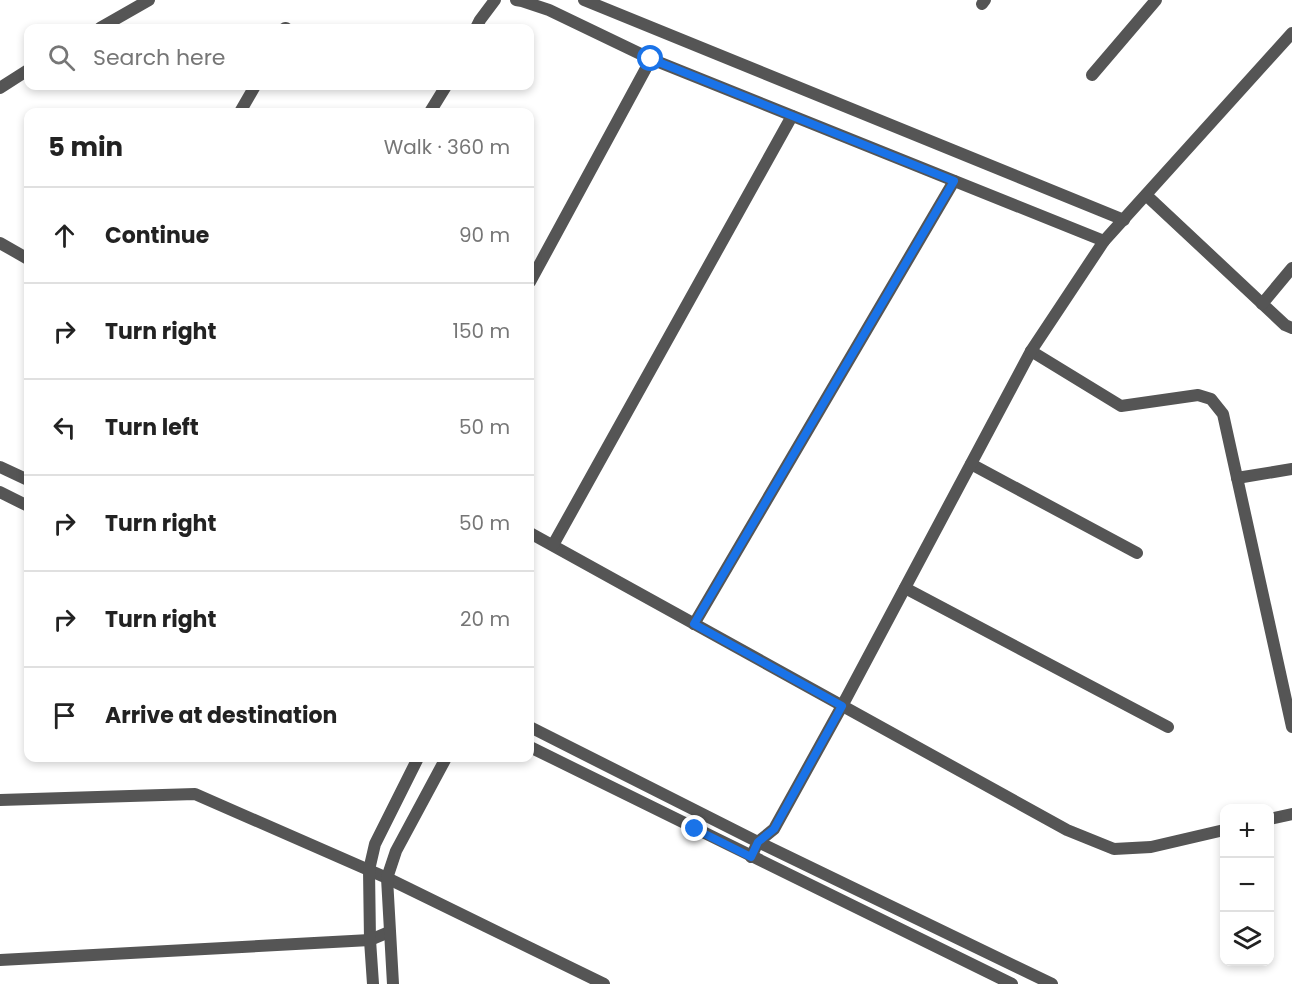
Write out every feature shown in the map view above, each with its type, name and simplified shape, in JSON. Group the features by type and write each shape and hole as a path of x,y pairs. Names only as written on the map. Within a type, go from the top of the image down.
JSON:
{"street":[{"path":"107,24 149,0"},
{"path":"478,24 495,0"},
{"path":"516,0 549,10 651,59 1104,241"},
{"path":"584,0 1124,220"},
{"path":"1092,75 1156,0"},
{"path":"751,857 758,842 774,829 1031,351 1104,241 1292,33"},
{"path":"534,275 651,59"},
{"path":"0,88 24,73"},
{"path":"242,108 253,90"},
{"path":"432,108 444,90"},
{"path":"553,546 792,116"},
{"path":"694,624 954,181"},
{"path":"1146,195 1285,325 1292,328"},
{"path":"0,243 24,257"},
{"path":"1262,304 1292,268"},
{"path":"1031,351 1120,406 1198,395 1211,399 1223,414 1292,727"},
{"path":"971,464 1137,553"},
{"path":"0,467 24,478"},
{"path":"1237,478 1292,469"},
{"path":"0,492 24,504"},
{"path":"534,535 1067,831 1114,849 1151,847 1220,831"},
{"path":"905,588 1168,728"},
{"path":"534,729 758,842 1052,984"},
{"path":"534,749 1012,984"},
{"path":"373,984 369,870 375,844 416,762"},
{"path":"393,984 387,878 396,851 444,762"},
{"path":"0,800 195,794 387,878 604,984"},
{"path":"1274,818 1292,814"},
{"path":"0,960 370,940 389,932"}],"route":[{"path":"651,59 954,181 694,624 842,706 774,829 758,842 751,857 695,829"}]}
